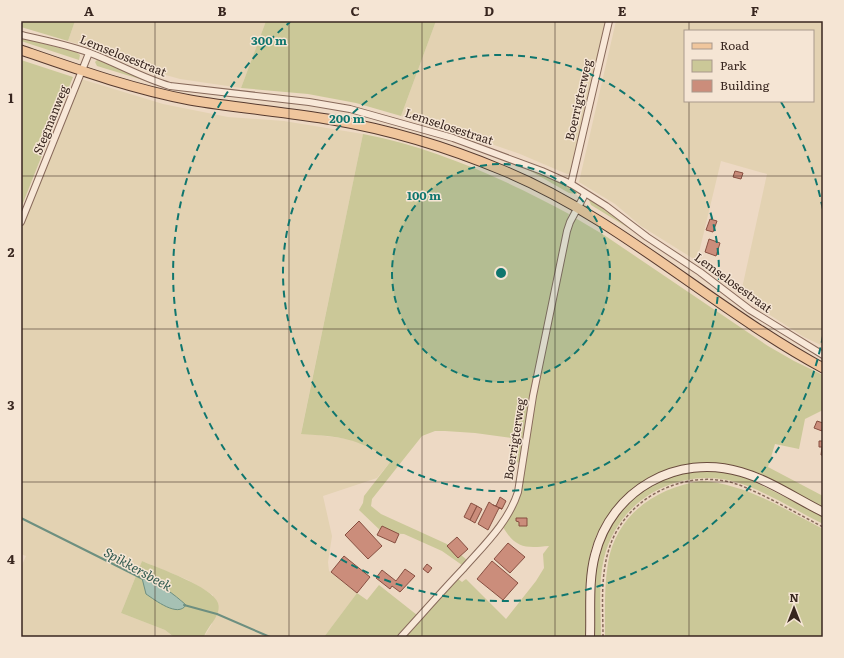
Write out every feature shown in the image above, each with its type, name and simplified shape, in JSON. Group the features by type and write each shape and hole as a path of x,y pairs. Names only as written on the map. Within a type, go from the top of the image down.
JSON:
{"main road":[{"path":"21,50 82,71 190,100 331,120 420,140 503,170 578,207 628,238 750,324 823,368"}],"street":[{"name":"Boerrigterweg","path":"571,184 609,21"},
{"name":"Lemselosestraat","path":"21,35 65,45 88,53 150,80 170,86 309,102 350,109 399,122 460,141 571,184 606,206 647,237 700,272 750,310 823,354"},
{"name":"Stegmanweg","path":"21,222 88,53"},
{"name":"Boerrigterweg","path":"401,637 488,541 508,517 514,505 518,492 533,396 567,231 585,194"},
{"path":"590,637 592,573 594,557 602,532 616,511 637,490 652,480 680,469 702,466 720,467 742,472 756,478 823,512"}],"path":[{"path":"603,637 604,571 609,549 616,532 626,518 647,497 661,490 682,482 721,480 741,485 823,527"}],"shaded area":[{"path":"75,21 266,21 241,88 180,79 148,70 107,53 68,41"},
{"path":"436,21 606,21 570,174 520,154 462,134 401,116"},
{"path":"616,21 823,21 823,346 804,337 770,315 741,293 767,174 721,161 697,261 641,226 615,204 579,182"},
{"path":"81,79 163,104 228,117 284,121 363,134 301,433 349,439 363,444 391,461 377,478 323,496 332,536 328,562 329,571 357,593 324,637 204,637 212,624 213,595 188,580 142,561 121,613 165,630 174,637 21,637 21,567 26,556 21,554 21,230"},
{"path":"142,578 160,585 186,605 182,609 178,610 161,604 146,594"}],"green space":[{"path":"21,21 75,21 68,41 21,27"},
{"path":"266,21 436,21 401,116 356,103 308,94 241,88"},
{"path":"21,38 76,52 80,55 79,60 21,41"},
{"path":"21,60 73,77 21,208"},
{"path":"97,60 153,83 97,66 95,62"},
{"path":"363,134 417,147 469,166 520,189 569,214 552,292 521,463 509,461 511,438 475,433 435,431 422,436 372,499 371,506 381,514 449,545 467,560 462,565 442,551 404,534 383,533 359,510 363,503 364,496 391,461 368,447 348,440 327,436 301,434"},
{"path":"527,169 577,189 577,194 569,193"},
{"path":"589,200 606,209 640,235 591,205"},
{"path":"574,219 577,219 604,235 768,346 823,375 823,410 805,419 799,449 775,444 768,467 823,496 823,508 765,478 741,468 729,465 706,463 684,465 662,472 642,483 624,497 609,514 597,533 590,555 587,575 587,637 403,637 457,578 462,582 466,579 506,619 536,581 544,568 543,554 549,546 522,546 512,540 503,527 516,504 533,404 568,233"},
{"path":"695,471 719,471 743,476 823,516 823,524 769,495 736,482 714,478 693,479 672,484 654,492 637,504 622,519 611,537 604,558 601,577 601,637 594,637 593,593 595,566 604,538 611,525 619,513 629,503 652,485 668,477"},
{"path":"702,481 718,483 749,492 823,529 823,637 605,637 605,600 608,563 612,546 620,531 629,518 641,506 654,497 685,484"},
{"path":"142,561 184,579 206,591 214,597 219,608 216,617 204,637 174,637 165,630 121,613","holes":["142,578 150,580 181,600 182,609 171,608 146,594"]},
{"path":"379,585 417,615 396,637 324,637 357,593 367,600"}],"building":[{"path":"735,171 743,173 741,179 733,177"},
{"path":"710,219 717,221 713,232 706,230"},
{"path":"709,239 720,243 716,256 705,252"},
{"path":"817,421 823,423 822,431 814,428"},
{"path":"819,441 823,441 823,455 821,455 822,447 819,447"},
{"path":"500,497 506,501 502,509 493,505 496,506"},
{"path":"489,502 502,509 499,508 488,530 478,524"},
{"path":"471,503 477,506 470,520 464,517"},
{"path":"477,506 482,509 475,523 470,520"},
{"path":"516,518 527,518 527,526 519,526 519,522 516,521"},
{"path":"359,521 382,546 368,559 345,535"},
{"path":"382,526 399,534 395,543 377,535"},
{"path":"457,537 468,549 458,558 447,546"},
{"path":"508,543 525,557 510,573 494,559"},
{"path":"344,556 370,577 357,593 331,572"},
{"path":"492,561 518,583 503,600 477,579"},
{"path":"427,564 432,568 428,573 423,569"},
{"path":"405,569 415,576 400,592 392,586 390,589 376,578 382,570 396,581"}],"waterway":[{"name":"Spikkersbeek","path":"21,518 143,579"},
{"name":"Spikkersbeek","path":"184,605 217,614 270,637"}]}
